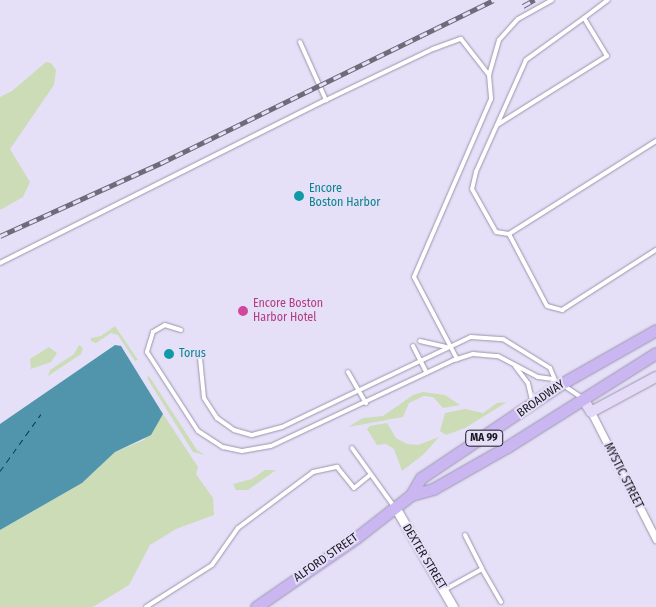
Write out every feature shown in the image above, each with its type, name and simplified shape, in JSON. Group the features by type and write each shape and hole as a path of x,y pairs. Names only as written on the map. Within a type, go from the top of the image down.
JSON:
{"main road":[{"name":"BROADWAY","path":"395,507 411,495 421,478 530,406 557,382 656,330"},
{"name":"BROADWAY","path":"411,495 433,490 557,417 656,353"},
{"path":"583,399 591,412 656,377"},
{"name":"ALFORD STREET","path":"256,607 356,538 395,507"}],"street":[{"name":"MYSTIC STREET","path":"591,412 656,539"},
{"name":"DEXTER STREET","path":"395,507 453,607"}],"lane":[{"path":"457,359 414,277 491,99 489,75 499,40 518,19 552,0"},
{"path":"608,0 526,60 497,125 472,189 496,232 509,234 656,141"},
{"path":"497,125 607,56 584,18"},
{"path":"0,263 433,48 461,39 489,75"},
{"path":"300,42 326,100"},
{"path":"509,234 547,306 562,310 656,250"},
{"path":"181,330 165,325 153,332 147,352 198,431 223,447 242,451 271,446 457,359 485,354 514,364 538,377 557,382 583,399"},
{"path":"200,358 204,398 217,418 234,430 252,435 282,427 471,337 503,339 550,368 557,382"},
{"path":"420,341 430,346 450,347"},
{"path":"413,346 427,373"},
{"path":"514,364 528,383 533,398 530,406"},
{"path":"348,372 366,402"},
{"path":"352,448 395,507"},
{"path":"146,607 212,565 238,528 313,472 337,468 354,488 370,475"},
{"path":"465,535 501,602"},
{"path":"444,590 482,568"}],"green space":[{"path":"46,62 51,63 56,70 54,85 10,149 30,182 23,197 0,210 0,97 12,91"},
{"path":"115,326 138,360 135,361 118,335 111,333 96,343 91,341 91,338 101,336"},
{"path":"79,345 83,348 81,354 48,376 50,370 74,354"},
{"path":"49,347 57,353 51,362 31,369 30,359"},
{"path":"149,376 197,450 205,455 193,452 147,378"},
{"path":"423,392 445,395 460,405 443,408 433,397 424,396 409,403 403,417 348,427 363,418 383,416 413,395"},
{"path":"507,402 465,428 446,435 440,431 445,413 465,409 483,413 497,403"},
{"path":"163,414 198,467 196,474 213,498 214,515 176,529 150,545 129,585 93,607 0,607 0,530 82,483 115,452 144,440"},
{"path":"387,423 396,438 407,444 418,445 439,437 424,454 402,471 394,449 386,444 377,445 367,429 370,426"},
{"path":"265,470 276,470 248,490 236,490 233,484 252,479"}],"water":[{"path":"115,345 121,346 163,414 151,435 115,452 82,483 0,530 0,424"}],"ferry route":[{"path":"0,471 41,414"}],"railway":[{"path":"0,236 161,163 493,0"},
{"path":"523,6 534,0"}],"place":[{"name":"Encore Boston Harbor","path":"299,196"},
{"name":"Encore Boston Harbor Hotel","path":"243,311"},
{"name":"Torus","path":"169,354"}]}
